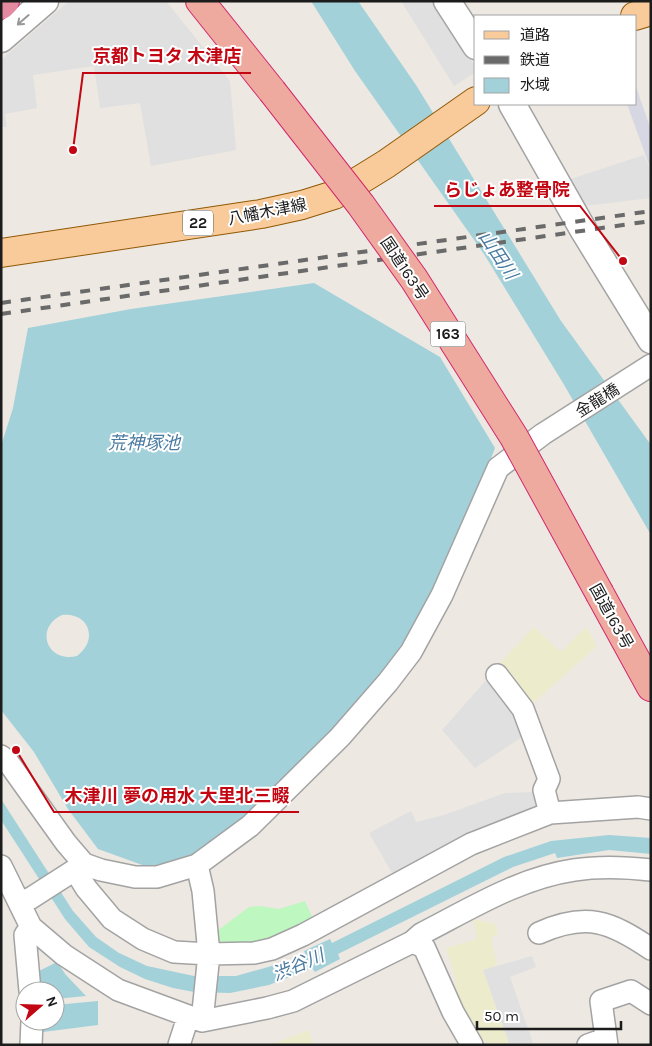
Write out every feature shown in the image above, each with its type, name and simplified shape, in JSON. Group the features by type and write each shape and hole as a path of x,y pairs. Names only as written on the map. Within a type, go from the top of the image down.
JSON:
{"highway":[{"path":"1,5 5,1"},
{"name":"国道163号","path":"200,1 361,205 414,279 514,437 651,687"}],"main road":[{"path":"637,15 651,11"},
{"name":"八幡木津線","path":"1,253 260,214 302,205 334,195 386,164 474,102"}],"street":[{"path":"1,39 45,1"},
{"path":"447,1 474,43"},
{"path":"513,105 581,227 650,337"},
{"name":"金龍橋","path":"76,870 101,870 135,876 157,877 197,865 250,826 340,737 388,682 411,652 442,595 498,468 543,434 651,366"},
{"path":"497,675 523,709 533,733 549,778 544,790 550,813"},
{"path":"1,756 8,762 66,843 76,870 86,888 112,919 143,939 174,952 208,959 272,949 303,935 471,844 550,813 638,807 651,809"},
{"path":"179,1045 198,1016 208,959 203,890 197,865"},
{"path":"1,866 25,901 31,928 64,955 118,990 198,1016 267,1008 293,1001 412,942 421,934 504,892 545,877 574,870 620,867 651,870"},
{"path":"25,901 76,870"},
{"path":"539,933 566,923 592,922 610,925 626,932 651,949"},
{"path":"29,981 25,935 31,928"},
{"path":"412,942 424,947 453,1012 472,1045"},
{"path":"600,1043 601,1001 631,990 651,1004"},
{"path":"31,1045 32,1031"}],"green space":[{"path":"534,627 561,652 586,627 597,646 530,706 501,670 500,663"},
{"path":"305,901 314,921 275,942 216,952 217,931 249,907 260,906 279,909"},
{"path":"473,919 495,924 498,935 491,937 497,965 483,971 509,1043 492,1045 475,1036 457,1012 455,977 446,948 477,939"},
{"path":"309,1030 313,1045 270,1045"}],"shaded area":[{"path":"69,1 166,1 230,81 236,150 151,166 140,103 100,108 94,66 33,75 37,108 5,114 7,127 1,127 1,60"},
{"path":"401,1 433,1 474,65 474,73 454,86"},
{"path":"637,90 651,130 651,170 627,105 637,105"},
{"path":"644,155 651,171 651,198 585,206 568,180"},
{"path":"489,677 517,708 525,735 475,768 442,730"},
{"path":"536,792 541,809 408,870 392,873 369,833 411,811 416,822 444,815 505,793"},
{"path":"532,956 536,967 510,977 533,1043 509,1043 483,970"}],"water":[{"name":"山田川","path":"311,1 358,1 416,85 561,321 651,445 651,535 563,383 484,254 355,71"},
{"name":"荒神塚池","path":"314,283 440,357 495,448 463,531 425,606 397,655 356,704 303,764 238,821 183,862 145,866 98,849 68,809 34,752 1,710 1,446 13,408 28,328 131,309","holes":["62,615 71,615 84,622 88,628 89,635 84,650 77,656 67,657 52,650 47,636 48,628 53,621"]},
{"name":"渋谷川","path":"1,799 73,911 96,937 119,953 147,966 194,976 236,976 275,965 278,970 307,957 304,951 330,939 332,943 504,857 551,841 609,835 651,838 651,854 609,850 557,858 555,853 513,867 338,954 340,959 315,972 312,968 269,985 230,993 194,992 173,988 145,979 120,967 89,947 65,919 1,820"},
{"path":"57,962 66,975 86,996 65,998 65,981 38,981 37,972"},
{"path":"98,1001 98,1025 65,1029 65,1004"}],"railway":[{"path":"1,303 651,211"},
{"path":"1,314 651,221"}],"place":[{"name":"京都トヨタ 木津店","path":"73,150"},
{"name":"らじょあ整骨院","path":"623,261"},
{"name":"木津川 夢の用水 大里北三畷","path":"16,750"}]}
